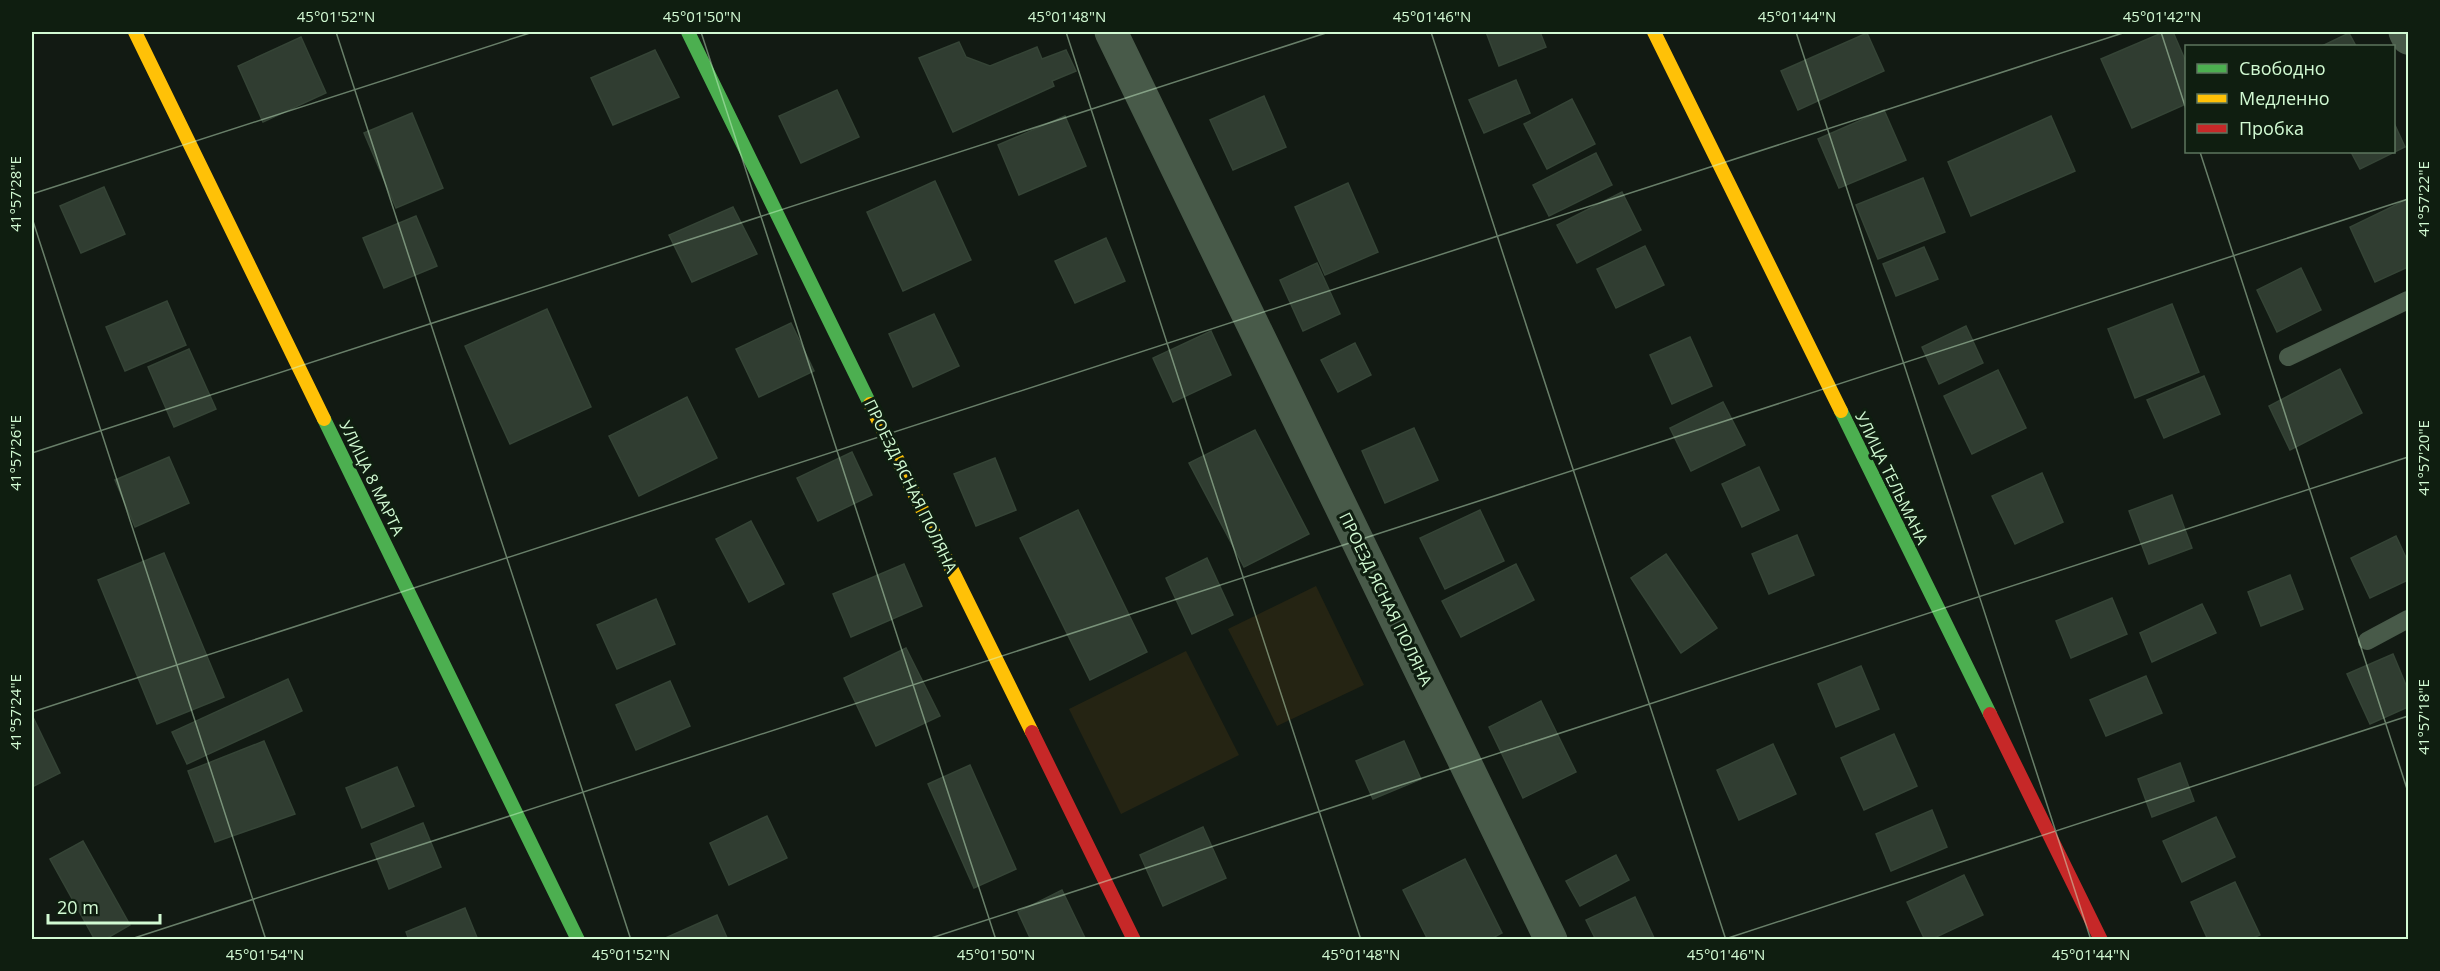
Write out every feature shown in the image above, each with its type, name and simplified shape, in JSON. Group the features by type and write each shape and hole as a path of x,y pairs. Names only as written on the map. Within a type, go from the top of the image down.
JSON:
{"street":[{"name":"ПРОЕЗД ЯСНАЯ ПОЛЯНА","path":"688,32 1134,939"},
{"name":"ПРОЕЗД ЯСНАЯ ПОЛЯНА","path":"1111,32 1551,939"},
{"name":"УЛИЦА ТЕЛЬМАНА","path":"1654,32 2101,939"},
{"path":"2405,32 2409,38"},
{"name":"УЛИЦА 8 МАРТА","path":"141,34 579,939"}],"lane":[{"path":"2288,357 2409,300"},
{"path":"2367,641 2409,619"}],"shaded area":[{"path":"1316,586 1364,685 1277,726 1228,629"},
{"path":"1186,651 1239,755 1121,814 1069,709"}],"building":[{"path":"1486,32 1540,32 1546,47 1499,66"},
{"path":"2164,32 2173,32 2185,60 2185,104 2132,128 2101,59"},
{"path":"1867,33 1884,71 1798,110 1781,71"},
{"path":"2349,33 2355,45 2324,45"},
{"path":"301,37 326,93 263,122 238,66"},
{"path":"959,42 966,57 990,66 1037,47 1042,59 1066,50 1076,71 1052,81 1054,86 953,132 919,58"},
{"path":"655,50 679,97 613,125 591,78"},
{"path":"1516,80 1530,113 1484,133 1469,100"},
{"path":"837,90 859,137 801,163 779,116"},
{"path":"1264,96 1286,147 1233,170 1210,120"},
{"path":"1572,99 1595,144 1547,169 1524,124"},
{"path":"1884,110 1906,160 1839,188 1818,139"},
{"path":"412,113 443,188 396,208 364,133"},
{"path":"1065,116 1086,166 1019,195 998,145"},
{"path":"2051,116 2075,171 1971,216 1948,162"},
{"path":"2395,125 2405,147 2395,152"},
{"path":"1596,153 1612,185 1549,216 1533,185"},
{"path":"2352,153 2393,153 2360,169"},
{"path":"1923,178 1945,232 1878,259 1856,205"},
{"path":"935,181 971,260 903,291 867,212"},
{"path":"1348,183 1378,252 1325,275 1295,207"},
{"path":"104,187 125,234 81,253 60,206"},
{"path":"1622,192 1641,230 1577,263 1557,225"},
{"path":"2408,199 2408,267 2375,282 2350,227"},
{"path":"733,207 757,254 692,282 669,235"},
{"path":"416,216 437,266 384,288 363,238"},
{"path":"1106,238 1125,281 1075,303 1055,261"},
{"path":"1645,246 1664,285 1616,308 1597,269"},
{"path":"1924,247 1938,279 1896,296 1883,264"},
{"path":"1317,263 1340,314 1303,331 1280,280"},
{"path":"2301,268 2321,310 2277,332 2257,290"},
{"path":"167,301 186,345 125,371 106,327"},
{"path":"2172,304 2199,372 2135,398 2108,329"},
{"path":"547,309 591,407 510,444 465,346"},
{"path":"934,314 959,366 913,387 889,334"},
{"path":"791,323 814,371 759,397 736,349"},
{"path":"1966,326 1983,363 1939,384 1922,347"},
{"path":"1211,331 1231,375 1173,402 1153,358"},
{"path":"1690,337 1712,386 1672,404 1650,355"},
{"path":"1355,343 1371,375 1338,392 1321,360"},
{"path":"189,349 216,409 174,427 148,367"},
{"path":"2340,369 2362,413 2290,450 2269,406"},
{"path":"1998,370 2026,428 1972,454 1944,396"},
{"path":"2204,376 2220,414 2164,438 2147,400"},
{"path":"687,397 717,458 639,496 609,436"},
{"path":"1723,402 1745,445 1691,471 1670,428"},
{"path":"1414,428 1438,480 1385,503 1362,451"},
{"path":"1255,430 1309,534 1244,567 1189,463"},
{"path":"852,452 872,495 818,521 797,478"},
{"path":"169,457 189,503 135,527 115,480"},
{"path":"995,458 1016,510 976,526 954,474"},
{"path":"1759,467 1779,510 1742,527 1722,484"},
{"path":"2042,473 2063,522 2015,544 1992,496"},
{"path":"2172,495 2192,548 2149,564 2129,511"},
{"path":"1078,510 1147,652 1090,680 1020,538"},
{"path":"1480,510 1504,561 1445,589 1420,538"},
{"path":"751,521 784,584 749,602 716,539"},
{"path":"1797,535 1814,575 1769,594 1752,554"},
{"path":"2396,536 2408,562 2408,580 2370,598 2351,558"},
{"path":"164,553 224,697 157,724 98,580"},
{"path":"1666,554 1717,628 1681,653 1631,578"},
{"path":"1207,558 1233,615 1192,634 1166,578"},
{"path":"904,564 922,606 851,637 833,594"},
{"path":"1516,564 1534,600 1461,637 1442,601"},
{"path":"2290,575 2303,609 2261,626 2248,592"},
{"path":"2112,598 2127,634 2071,658 2056,621"},
{"path":"656,599 675,644 617,669 597,625"},
{"path":"2202,604 2216,633 2152,662 2140,633"},
{"path":"906,648 940,716 876,746 844,678"},
{"path":"2393,654 2408,690 2408,707 2370,724 2347,674"},
{"path":"1861,666 1879,709 1836,727 1818,684"},
{"path":"2146,676 2162,713 2106,736 2090,700"},
{"path":"288,679 302,711 187,764 172,732"},
{"path":"670,681 690,726 636,750 616,705"},
{"path":"1541,701 1576,772 1523,798 1489,727"},
{"path":"32,715 60,773 32,787"},
{"path":"1894,734 1917,786 1864,810 1841,758"},
{"path":"264,741 295,814 215,842 188,771"},
{"path":"1404,741 1421,779 1373,799 1356,761"},
{"path":"1773,744 1796,794 1739,820 1717,770"},
{"path":"2180,763 2194,801 2152,817 2138,779"},
{"path":"970,765 1016,869 974,888 928,784"},
{"path":"397,767 414,806 362,828 346,788"},
{"path":"1932,810 1947,847 1891,871 1876,834"},
{"path":"767,816 787,858 729,885 710,843"},
{"path":"2216,817 2235,857 2182,882 2163,841"},
{"path":"423,823 441,867 389,889 371,844"},
{"path":"1203,827 1226,878 1163,906 1140,855"},
{"path":"83,841 130,925 104,940 95,940 50,859"},
{"path":"1616,855 1629,880 1580,906 1566,881"},
{"path":"1465,859 1502,933 1489,940 1428,940 1403,890"},
{"path":"1964,875 1983,915 1930,940 1925,940 1907,902"},
{"path":"2235,882 2260,935 2249,940 2208,940 2191,902"},
{"path":"1062,890 1086,940 1031,940 1018,912"},
{"path":"1635,897 1655,940 1596,940 1586,920"},
{"path":"465,908 478,940 409,940 406,932"},
{"path":"717,915 728,940 661,940"}],"traffic: fast":[{"path":"688,32 870,404"},
{"path":"1841,411 1990,714"},
{"path":"324,419 578,940"}],"traffic: slow":[{"path":"135,32 324,419"},
{"path":"1654,32 1841,411"},
{"path":"870,404 1032,732"}],"traffic: jam":[{"path":"1990,714 2101,940"},
{"path":"1032,732 1134,940"}]}
